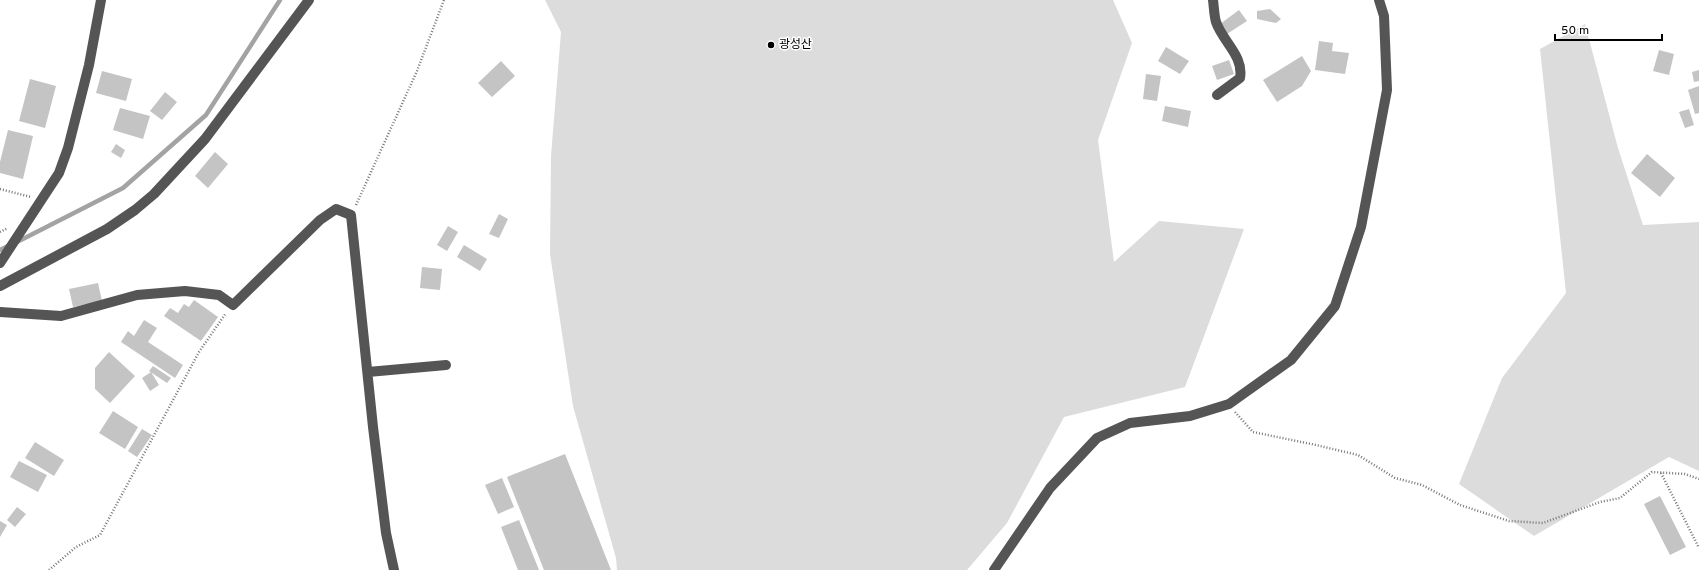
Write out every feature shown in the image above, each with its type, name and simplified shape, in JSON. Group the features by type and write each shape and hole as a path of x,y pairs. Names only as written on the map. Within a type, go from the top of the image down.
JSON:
{"street":[{"path":"2,260 59,173 68,148 89,65 101,0"},
{"path":"0,286 107,229 136,210 149,198 170,178 205,139 309,0"},
{"path":"1213,0 1216,22 1242,69 1240,78 1217,95"},
{"path":"994,570 1050,488 1097,438 1130,423 1190,416 1228,404 1291,360 1335,306 1361,227 1387,90 1384,16 1379,0"},
{"path":"0,312 61,316 137,295 185,291 219,295 232,305 320,220 336,209 351,214 373,427 386,533 394,570"},
{"path":"368,372 446,364"}],"path":[{"path":"351,214 417,71 444,0"},
{"path":"0,189 41,200"},
{"path":"49,570 76,548 100,535 199,352 232,305"},
{"path":"1228,404 1253,432 1358,455 1395,478 1422,485 1460,505 1509,521 1543,523 1600,502 1620,498 1652,472 1685,474 1699,479"},
{"path":"1661,473 1699,548"}],"shaded area":[{"path":"545,0 1113,0 1132,43 1098,140 1114,262 1159,221 1244,229 1185,387 1064,417 1007,523 967,570 617,570 616,558 573,406 550,254 551,156 561,32"},
{"path":"1585,24 1618,148 1643,225 1699,222 1699,471 1669,457 1534,536 1459,484 1502,378 1566,293 1540,49"}],"building":[{"path":"1270,9 1281,19 1276,23 1257,19 1257,11"},
{"path":"1239,10 1247,21 1227,34 1220,24"},
{"path":"1319,41 1333,43 1332,51 1349,53 1345,74 1315,70"},
{"path":"1166,47 1189,61 1180,74 1158,61"},
{"path":"1659,50 1674,54 1669,75 1653,71"},
{"path":"1302,56 1311,71 1302,86 1277,102 1263,80"},
{"path":"1229,60 1234,74 1217,80 1212,66"},
{"path":"501,61 515,76 492,97 478,83"},
{"path":"1699,70 1699,81 1694,82 1692,72"},
{"path":"102,71 132,79 126,101 96,93"},
{"path":"1146,74 1161,76 1157,101 1143,99"},
{"path":"30,79 56,86 45,128 19,121"},
{"path":"1699,86 1699,113 1695,114 1688,90"},
{"path":"165,92 177,102 162,120 150,111"},
{"path":"1165,106 1191,111 1188,127 1162,121"},
{"path":"120,108 150,116 143,139 113,130"},
{"path":"1689,109 1694,125 1685,128 1679,112"},
{"path":"8,130 33,136 23,179 0,173 0,162"},
{"path":"116,144 125,150 121,158 111,152"},
{"path":"215,152 228,164 208,188 195,176"},
{"path":"1647,154 1675,178 1660,197 1631,173"},
{"path":"499,214 508,219 499,238 489,234"},
{"path":"448,226 458,232 447,251 437,245"},
{"path":"464,245 487,259 480,271 457,257"},
{"path":"422,267 442,269 440,290 420,288"},
{"path":"98,283 102,301 73,307 69,289"},
{"path":"194,300 218,317 201,341 164,316 170,308 178,313 184,304 189,307"},
{"path":"144,320 157,328 148,342 183,365 175,378 121,342 128,331 134,336"},
{"path":"109,352 135,376 110,403 95,389 95,368"},
{"path":"153,366 171,378 167,383 149,371"},
{"path":"151,372 159,385 150,391 142,378"},
{"path":"113,411 138,427 125,449 99,433"},
{"path":"142,429 152,435 137,457 128,451"},
{"path":"35,442 64,460 54,476 25,458"},
{"path":"565,454 611,570 544,570 507,477"},
{"path":"19,461 47,475 38,492 10,477"},
{"path":"502,478 514,507 498,514 485,485"},
{"path":"1660,496 1686,547 1670,555 1644,504"},
{"path":"17,507 26,514 15,527 7,520"},
{"path":"519,520 539,570 518,570 501,527"},
{"path":"0,521 7,525 0,537"}],"waterway":[{"path":"17,242 123,188 206,115 280,0"},
{"path":"0,250 8,246"}],"place":[{"name":"광성산","path":"771,45"}]}
